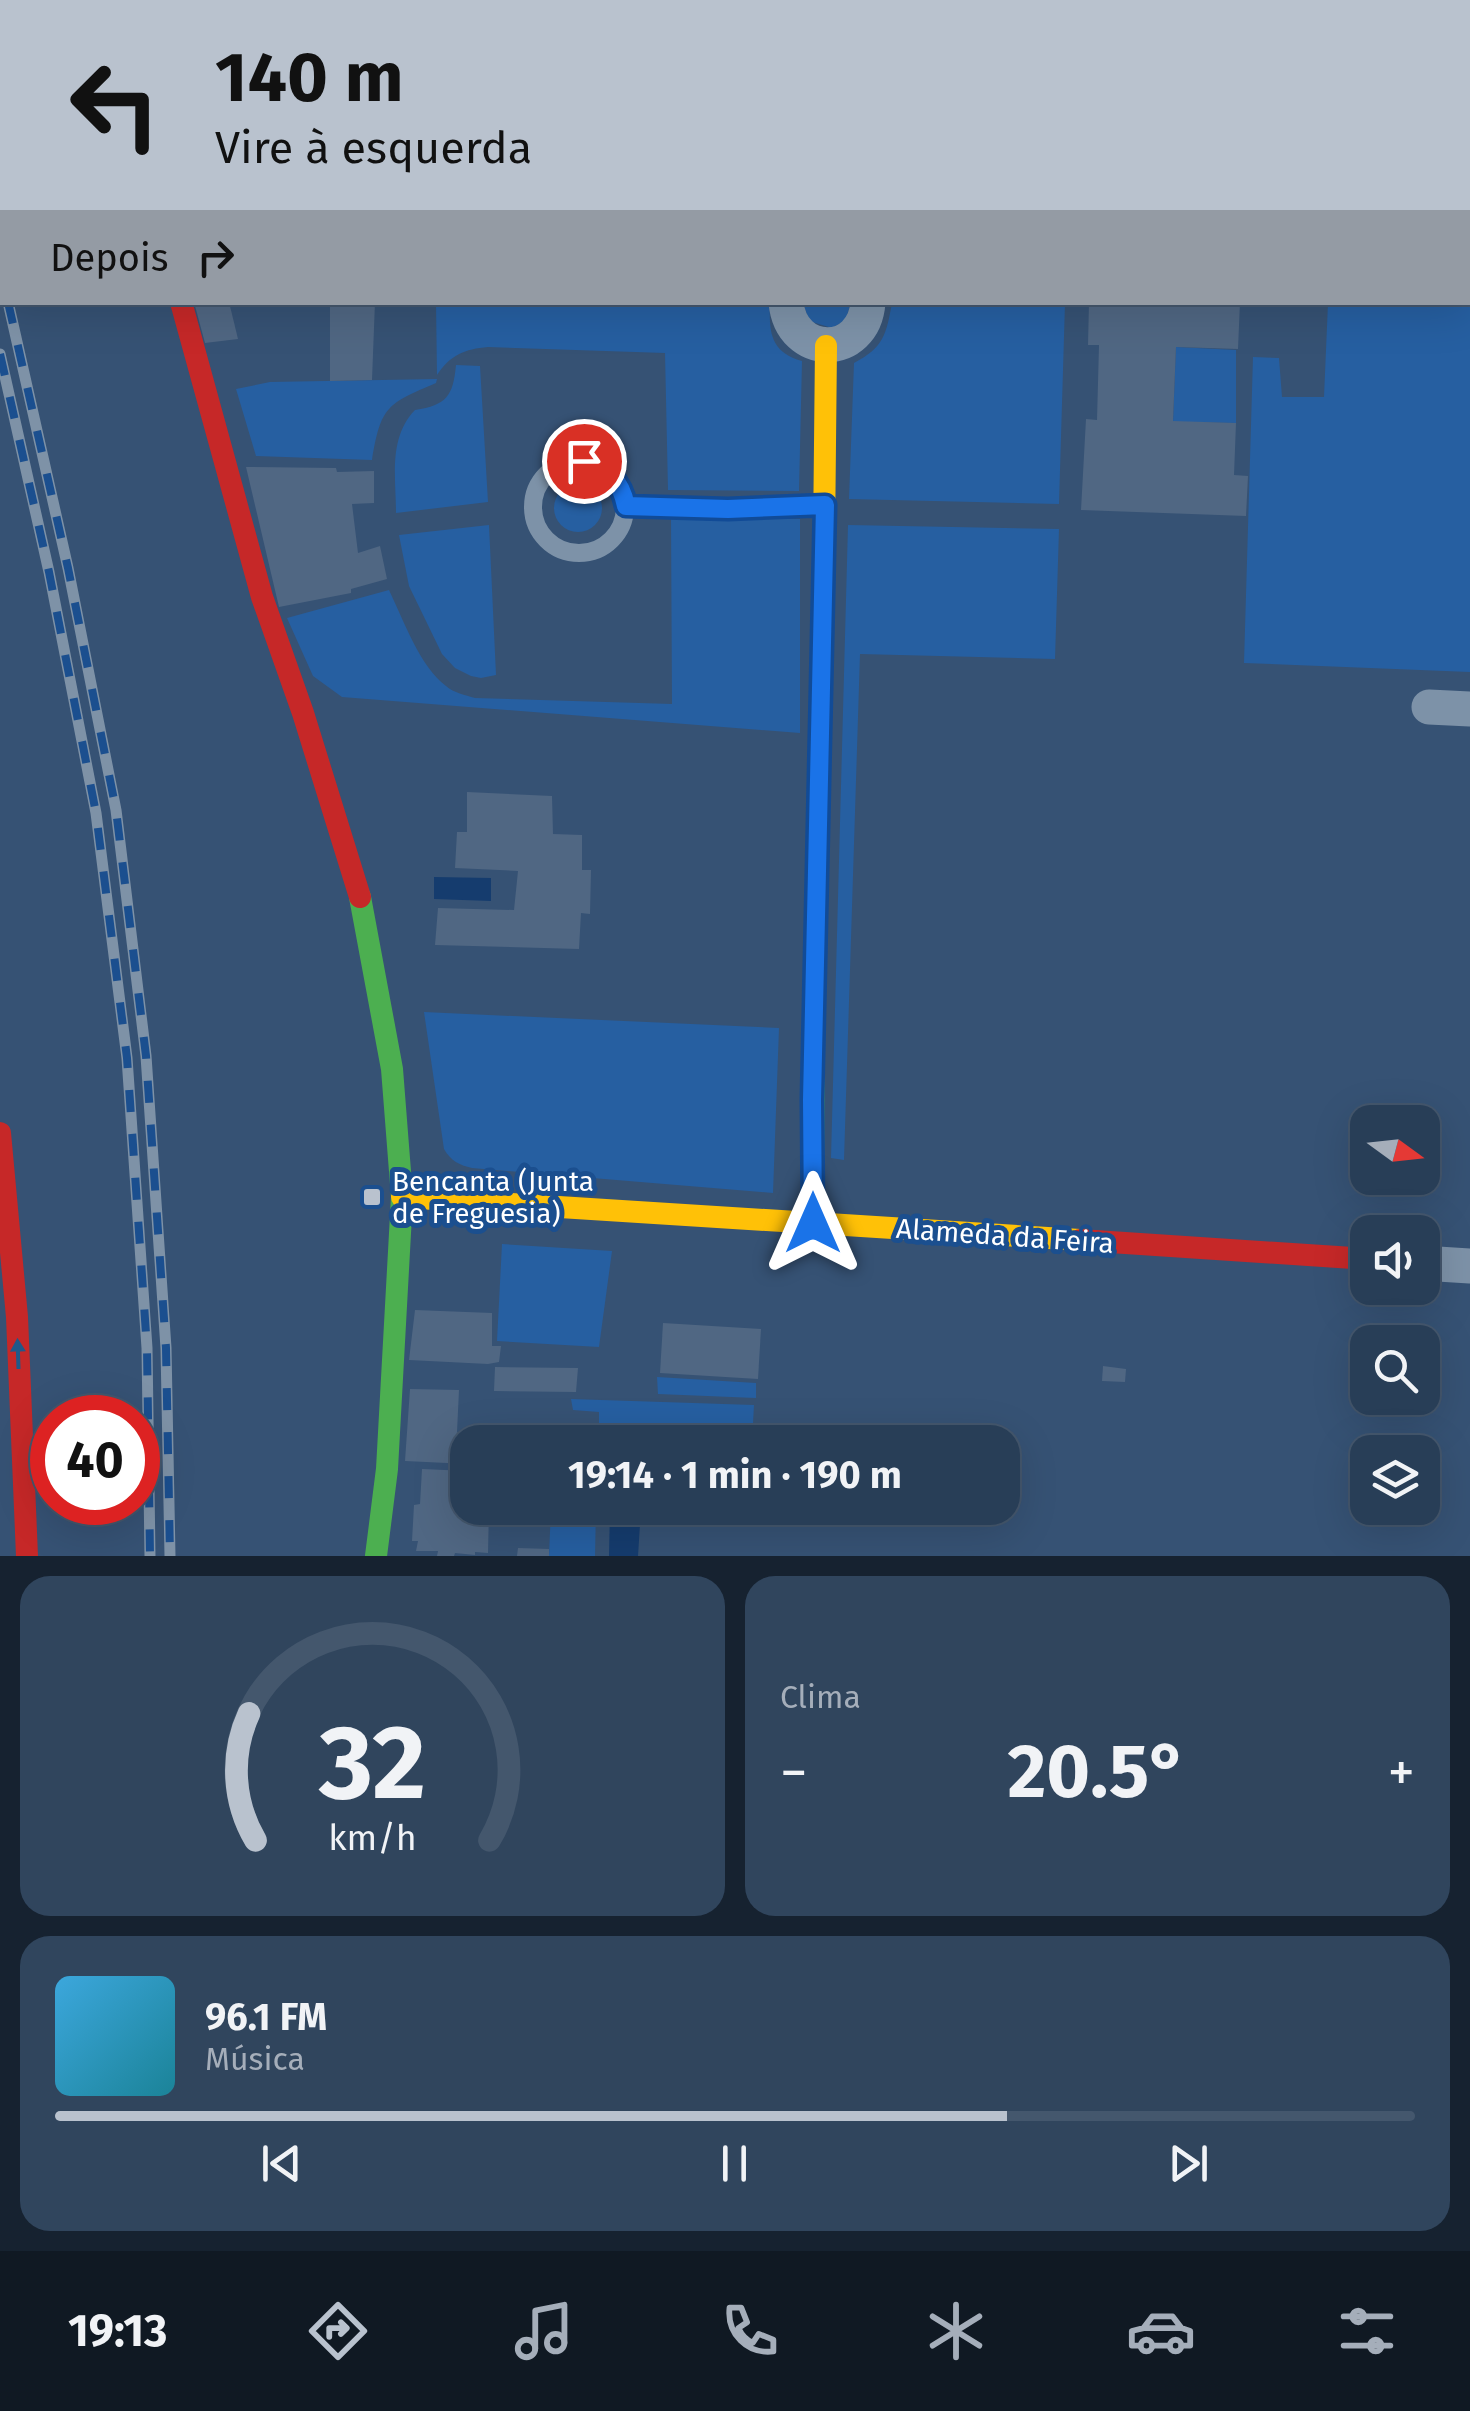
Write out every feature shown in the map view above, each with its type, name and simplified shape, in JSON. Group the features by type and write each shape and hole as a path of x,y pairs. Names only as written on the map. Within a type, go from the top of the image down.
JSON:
{"main road":[{"path":"182,305 262,597 303,713 363,907 392,1069 402,1196 387,1469 376,1556"},
{"path":"813,1223 826,346"},
{"path":"0,1133 17,1317 26,1556"},
{"name":"Alameda da Feira","path":"402,1196 1350,1258"}],"street":[{"path":"786,305 792,326 801,336 826,346 852,337 862,327 868,305"},
{"path":"1429,707 1470,708"},
{"path":"1440,1264 1470,1266"}],"lane":[{"path":"584,461 608,472 623,493 626,506 619,531 611,542 600,549 574,553 550,543 536,522 533,509 535,496 548,474 559,466 584,461"},
{"path":"626,506 728,509 825,505"}],"shaded area":[{"path":"436,305 770,305 774,340 783,352 802,361 799,491 668,490 665,353 488,347 459,354 437,375"},
{"path":"804,305 850,305 846,320 832,328 809,321"},
{"path":"892,305 1065,305 1059,504 849,499 854,363 872,351 888,324"},
{"path":"1328,305 1470,305 1470,672 1244,663 1253,357 1279,358 1282,397 1324,397"},
{"path":"1176,347 1236,350 1236,423 1173,422"},
{"path":"456,365 480,366 488,502 396,513 395,459 401,433 415,410 446,397"},
{"path":"437,379 389,409 379,428 372,460 256,456 236,389 270,382"},
{"path":"578,484 595,491 602,508 595,525 578,532 561,525 554,508 561,491"},
{"path":"671,518 800,519 800,733 342,697 313,676 287,618 389,590 428,667 456,692 475,698 672,704"},
{"path":"489,525 496,675 481,678 455,668 442,654 409,586 399,535"},
{"path":"848,525 1059,529 1055,659 860,654 844,1160 831,1158"},
{"path":"434,877 491,878 491,901 434,899"},
{"path":"424,1012 779,1028 773,1193 459,1164 444,1149"},
{"path":"502,1244 612,1251 599,1347 497,1341"},
{"path":"657,1377 756,1383 756,1398 658,1394"},
{"path":"571,1399 754,1405 753,1425 599,1425 599,1412 573,1410"},
{"path":"550,1525 596,1525 595,1556 549,1556"},
{"path":"610,1525 640,1525 638,1556 609,1556"}],"building":[{"path":"195,305 230,305 238,339 205,343"},
{"path":"330,305 375,305 372,380 330,381"},
{"path":"1089,305 1240,305 1238,349 1176,347 1173,421 1236,423 1234,475 1248,476 1246,516 1081,510 1086,419 1097,420 1099,345 1088,345"},
{"path":"246,467 374,471 374,503 352,504 358,553 380,546 387,579 351,589 351,593 279,607"},
{"path":"467,792 552,796 553,834 582,835 582,870 591,870 590,914 581,913 579,949 435,945 438,908 514,910 518,871 455,868 457,832 467,832"},
{"path":"415,1310 492,1313 492,1346 501,1346 499,1362 409,1360"},
{"path":"663,1323 761,1329 758,1379 660,1373"},
{"path":"1103,1366 1126,1369 1125,1382 1102,1381"},
{"path":"495,1367 578,1368 576,1392 494,1391"},
{"path":"410,1389 459,1390 457,1425 450,1425 450,1463 405,1461"},
{"path":"422,1469 450,1470 450,1525 489,1525 488,1553 437,1556 438,1551 416,1551 418,1541 412,1541 414,1505 420,1504"},
{"path":"518,1548 549,1549 549,1556 517,1556"}],"railway":[{"path":"9,305 68,568 116,810 146,1056 166,1348 170,1556"},
{"path":"0,354 49,572 96,813 127,1058 147,1348 150,1556"}],"traffic: fast":[{"path":"813,1223 824,541"},
{"path":"360,897 392,1069 402,1197 387,1469 376,1556"}],"traffic: slow":[{"path":"824,541 826,346"},
{"path":"402,1197 1080,1240"}],"traffic: jam":[{"path":"182,305 262,597 360,897"},
{"path":"0,1133 17,1317 27,1556"},
{"path":"1080,1240 1350,1258"}],"place":[{"name":"Bencanta (Junta de Freguesia)","path":"372,1197"}],"route":[{"path":"584,461 597,465 617,481 626,506 728,509 825,505 812,1100 813,1223"}]}
